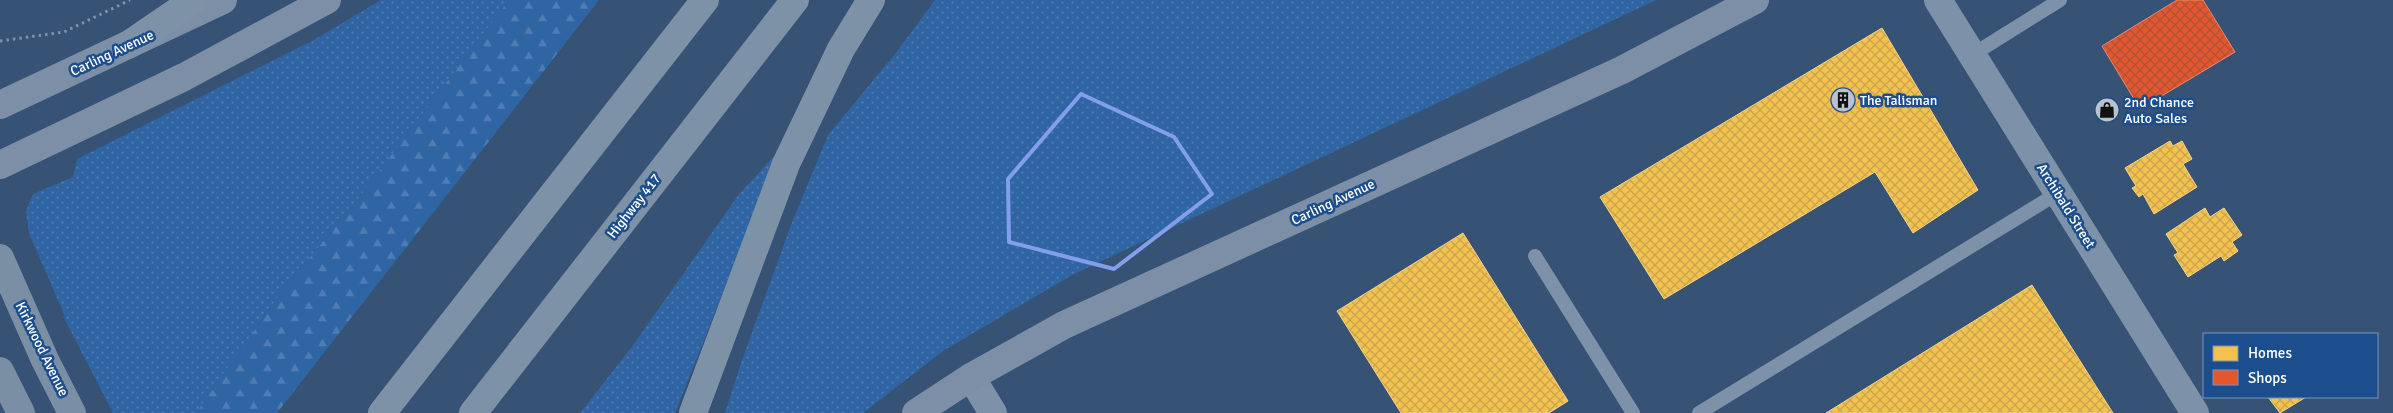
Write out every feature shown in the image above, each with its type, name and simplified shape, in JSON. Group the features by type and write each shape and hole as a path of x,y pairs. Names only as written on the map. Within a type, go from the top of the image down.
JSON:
{"highway":[{"path":"128,46 194,0"},
{"path":"382,413 705,0"},
{"name":"Highway 417","path":"473,413 795,0"},
{"path":"693,413 786,164 841,49 871,0"}],"main road":[{"name":"Carling Avenue","path":"0,105 223,0"},
{"path":"0,165 184,77 327,0"},
{"name":"Carling Avenue","path":"916,413 971,377 1064,325 1622,70 1756,0"},
{"name":"Kirkwood Avenue","path":"0,258 45,360 72,413"},
{"path":"0,371 20,413"}],"street":[{"name":"Archibald Street","path":"1938,0 2195,413"},
{"path":"971,377 993,413"}],"lane":[{"path":"1972,55 2060,0"},
{"path":"1699,413 2058,193"},
{"path":"1535,256 1633,413"}],"path":[{"path":"0,41 64,32 130,0"}],"highlighted area":[{"path":"1081,94 1174,137 1212,194 1114,269 1009,242 1008,179"}],"green space":[{"path":"381,0 509,0 355,203 283,290 196,413 113,413 62,314 67,321 29,233 26,211 33,194 73,177 77,159 312,41"},
{"path":"509,0 599,0 277,413 196,413 283,290 355,203"},
{"path":"935,0 1656,0 1072,275 943,351 863,413 725,413 791,225 828,135 895,54"},
{"path":"779,151 675,413 580,413 634,344 739,194"}],"building: Homes":[{"name":"The Talisman","path":"1882,28 1978,190 1913,233 1875,172 1664,299 1600,197"},
{"path":"2170,141 2173,146 2182,141 2192,159 2183,164 2197,187 2154,214 2143,194 2139,197 2132,188 2136,186 2125,168"},
{"path":"2205,208 2210,217 2224,208 2242,235 2232,242 2238,251 2224,261 2221,256 2188,277 2174,255 2178,253 2166,234"},
{"path":"1463,233 1568,401 1549,413 1401,413 1337,311"},
{"path":"2032,285 2113,413 1826,413"},
{"path":"2269,398 2304,398 2280,413"}],"building: Shops":[{"path":"2177,0 2203,0 2235,52 2140,109 2102,46"}],"place":[{"name":"The Talisman","path":"1843,100"},
{"name":"2nd Chance Auto Sales","path":"2107,110"}]}
